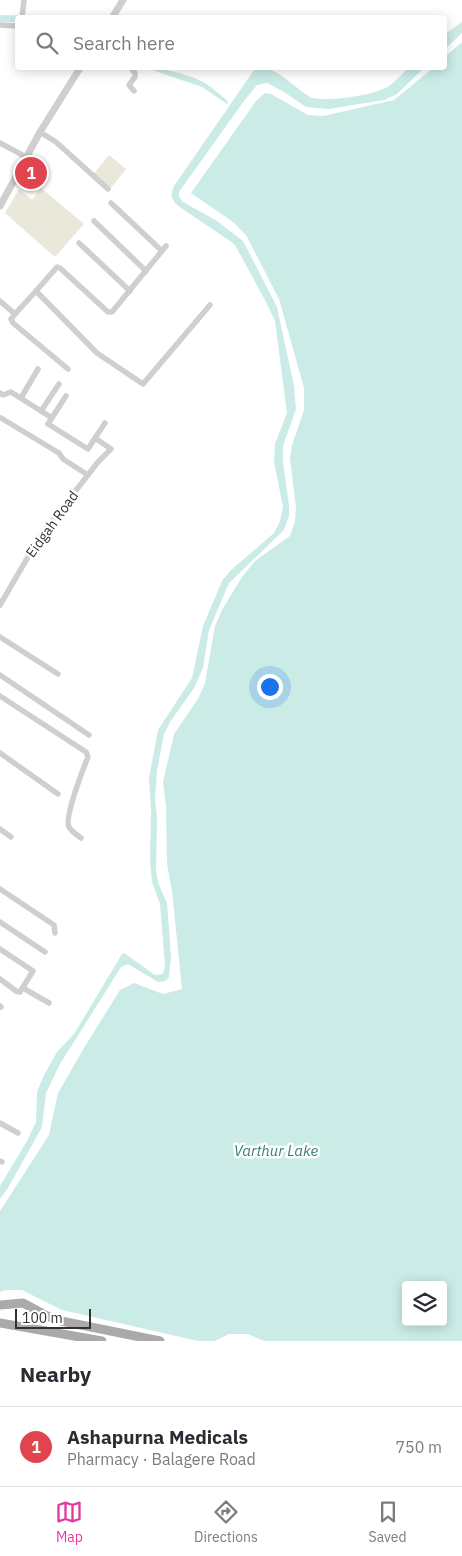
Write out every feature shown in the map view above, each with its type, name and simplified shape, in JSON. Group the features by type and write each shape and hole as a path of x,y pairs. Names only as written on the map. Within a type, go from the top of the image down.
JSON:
{"main road":[{"path":"0,1305 23,1303 61,1321 160,1341"},
{"path":"0,1323 102,1341"}],"street":[{"path":"22,15 24,0"},
{"path":"114,15 122,0"},
{"path":"0,25 15,26"},
{"path":"0,206 26,156 79,70"},
{"path":"133,70 135,73 129,85 134,90"},
{"path":"40,132 56,142 108,189"},
{"path":"0,143 26,156"},
{"path":"0,189 7,193"},
{"path":"68,369 11,321 57,267 66,272 110,312 114,311 164,248 111,203"},
{"path":"94,221 146,271"},
{"path":"79,243 130,291"},
{"path":"36,291 97,353 143,384 210,305"},
{"path":"0,301 15,314"},
{"path":"21,398 38,368"},
{"path":"41,411 59,384"},
{"path":"0,393 3,395 11,392 52,418"},
{"path":"66,396 48,424 88,449 105,423"},
{"path":"2,418 60,453 63,459 88,475"},
{"name":"Eidgah Road","path":"0,605 39,538 88,475 111,449 95,438"},
{"path":"0,637 58,674"},
{"path":"0,675 89,734"},
{"path":"0,696 86,752 88,757 68,822 70,829 81,838"},
{"path":"0,753 58,794"},
{"path":"0,829 10,837"},
{"path":"0,889 54,925 55,933"},
{"path":"0,922 45,952"},
{"path":"0,949 33,971 19,992 0,979"},
{"path":"23,988 49,1003"},
{"path":"0,1123 18,1133"}],"shaded area":[{"path":"109,155 126,169 110,189 93,175"},
{"path":"41,188 84,224 55,257 5,213 19,189 32,200"}],"water":[{"path":"0,15 15,15 15,22 0,22"},
{"path":"462,22 462,33 447,47 447,33"},
{"name":"Varthur Lake","path":"462,42 462,1341 264,1341 248,1334 229,1334 215,1341 198,1341 62,1310 22,1290 5,1290 0,1292 0,1211 49,1135 58,1093 84,1048 120,990 134,983 163,994 182,989 172,891 167,864 166,806 163,782 174,734 198,699 205,683 215,626 222,610 242,577 255,561 290,536 295,521 296,508 290,458 292,445 304,410 304,388 279,299 246,235 233,222 191,193 256,101 265,93 271,94 308,115 323,116 394,100 431,70 447,70 447,55"},
{"path":"152,70 167,70 197,79 210,86 228,101 227,104 202,87"},
{"path":"254,70 274,71 310,97 338,99 383,89 397,80 406,70 422,70 397,94 384,100 329,109 306,107 267,83 257,85 179,192 179,197 183,202 217,221 243,241 277,307 294,386 296,409 283,446 289,516 284,530 229,583 209,630 203,668 194,688 170,722 164,734 157,771 155,799 157,817 156,872 159,885 167,903 171,957 169,977 165,981 158,982 128,964 121,967 60,1064 46,1093 42,1127 0,1199 0,1186 36,1122 37,1092 43,1077 57,1052 74,1034 122,954 124,953 155,975 163,974 165,965 160,904 152,882 150,861 151,811 149,778 158,730 192,678 203,626 222,581 231,570 274,533 280,521 283,507 274,462 275,444 287,413 275,321 235,245 178,206 172,195 174,186"}],"place":[{"name":"Ashapurna Medicals","path":"31,173"}]}
